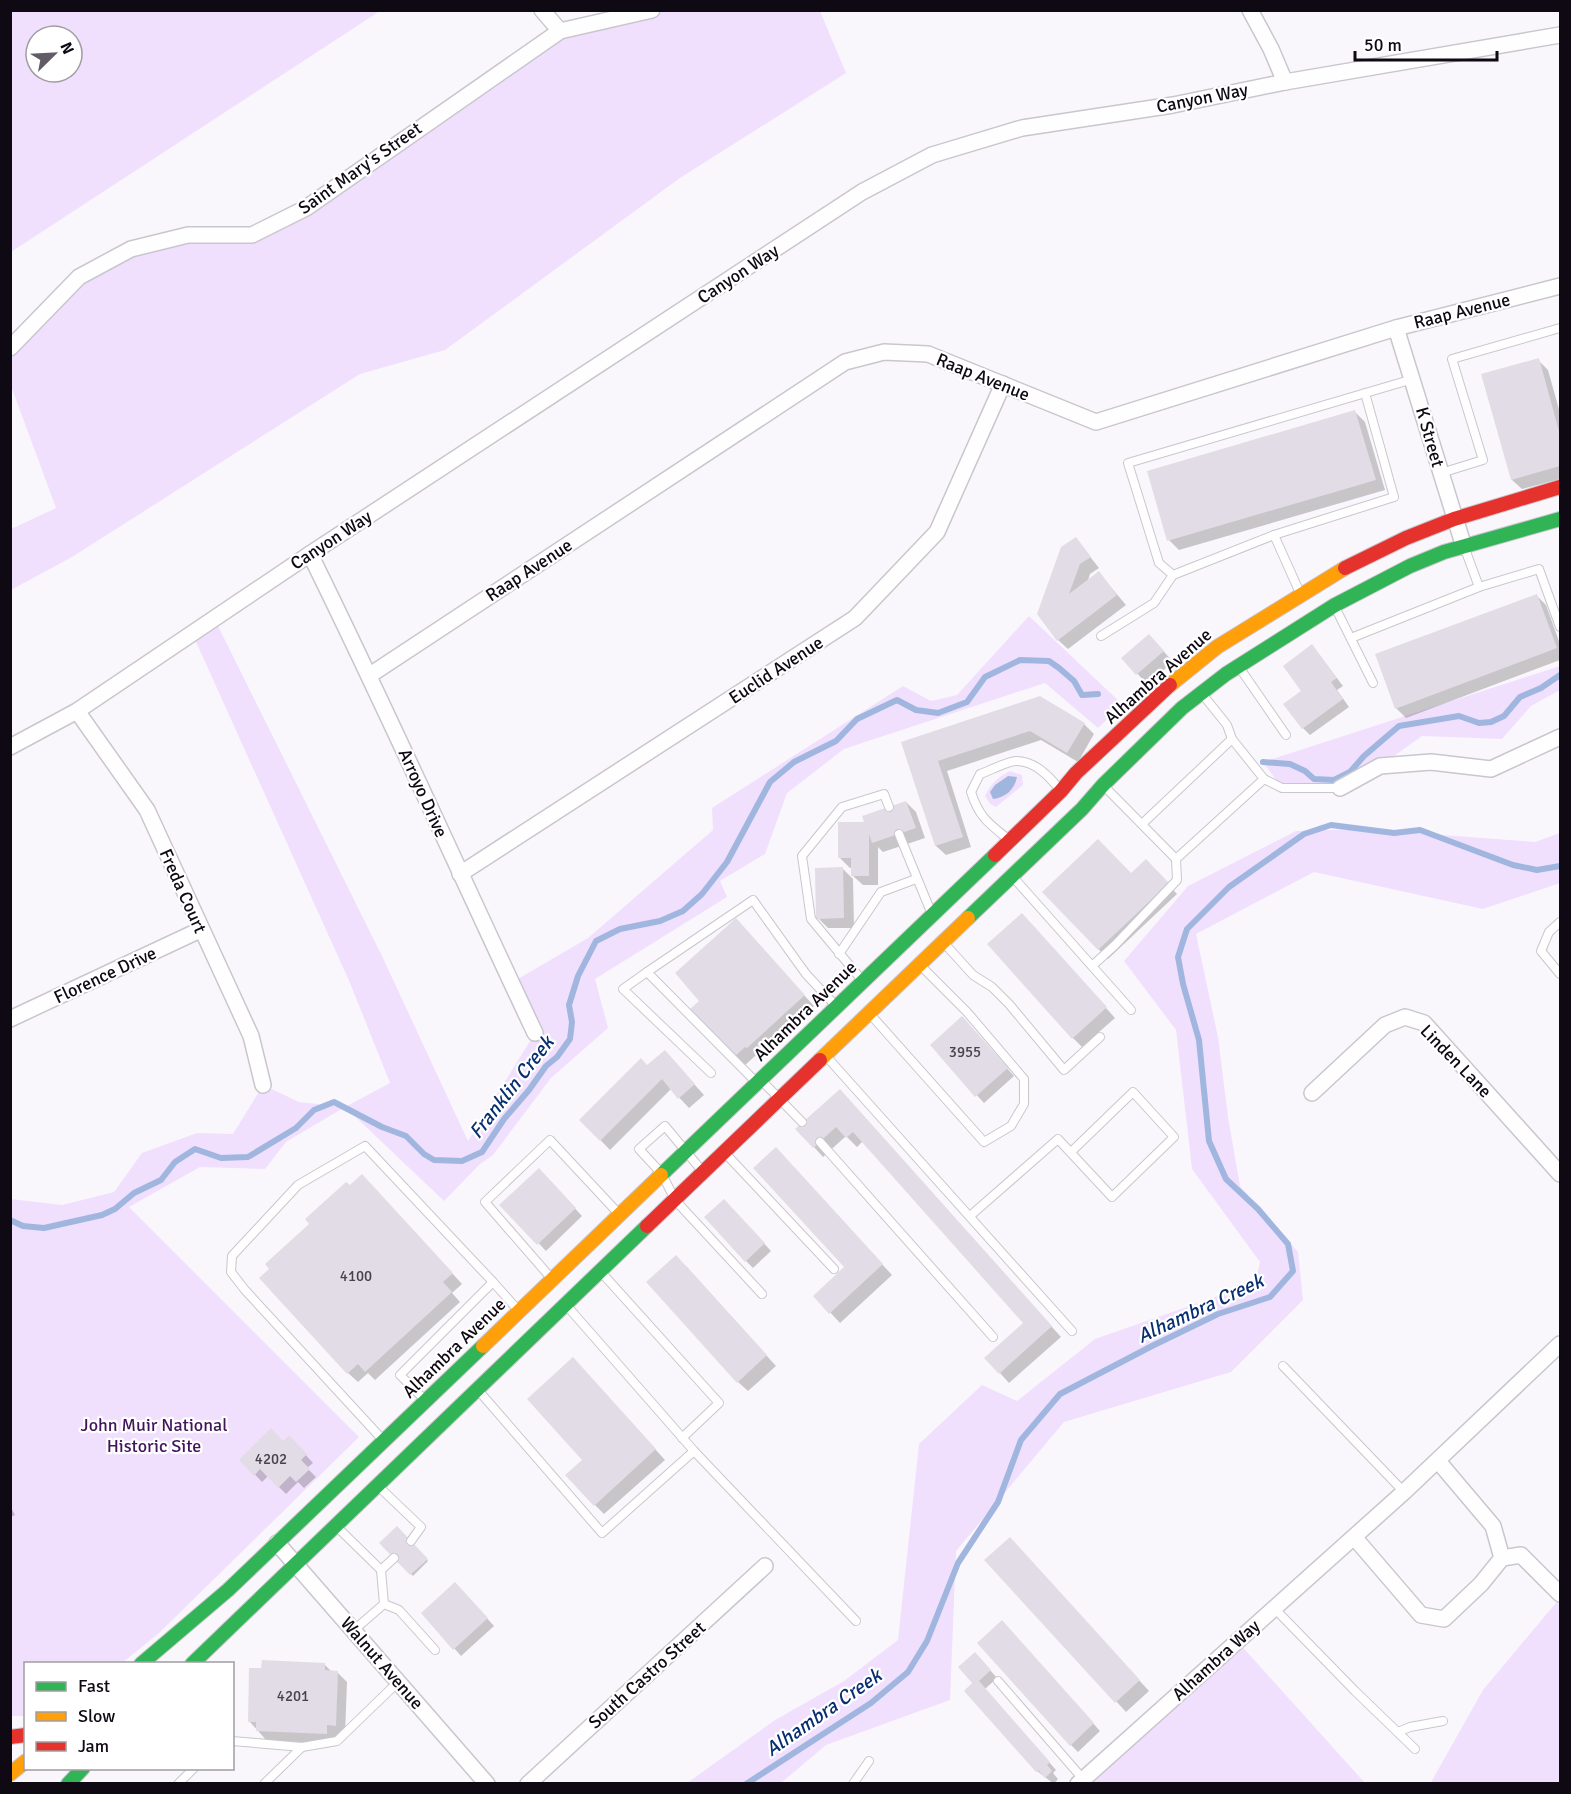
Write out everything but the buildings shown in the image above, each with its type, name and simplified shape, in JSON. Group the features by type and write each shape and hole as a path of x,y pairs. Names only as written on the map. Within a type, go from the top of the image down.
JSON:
{"main road":[{"name":"Alhambra Avenue","path":"143,1662 228,1590 1180,676 1217,647 1331,575 1406,538 1454,519 1560,487"},
{"path":"194,1662 1082,809 1103,785 1182,708 1238,666 1335,605 1410,566 1444,552 1560,519"},
{"path":"10,1774 24,1763"},
{"path":"68,1784 81,1770"}],"street":[{"path":"542,10 560,31"},
{"name":"Saint Mary's Street","path":"10,348 79,277 131,249 188,235 252,235 306,208 560,31 652,10"},
{"path":"1250,10 1271,49 1285,82"},
{"name":"Canyon Way","path":"10,747 77,711 310,554 862,192 932,155 1022,128 1173,105 1285,82 1560,35"},
{"name":"Raap Avenue","path":"369,675 845,362 884,352 928,354 1096,422 1396,328 1560,286"},
{"name":"K Street","path":"1396,328 1464,547"},
{"name":"Euclid Avenue","path":"460,874 855,618 937,532 1003,384"},
{"name":"Arroyo Drive","path":"310,554 369,675 535,1033"},
{"name":"Freda Court","path":"77,711 147,810 250,1036 263,1085"},
{"path":"1340,788 1380,766 1431,762 1491,769 1560,737"},
{"name":"Florence Drive","path":"10,1019 200,930"},
{"name":"Linden Lane","path":"1312,1094 1385,1025 1405,1017 1424,1023 1560,1174"},
{"name":"Alhambra Way","path":"1081,1781 1438,1461 1560,1344"},
{"path":"1438,1461 1493,1526 1502,1558"},
{"path":"1354,1537 1421,1615 1444,1619 1481,1584 1502,1558 1521,1555 1560,1594"},
{"name":"Walnut Avenue","path":"277,1543 487,1784"},
{"name":"South Castro Street","path":"528,1784 765,1566"}],"lane":[{"path":"1440,473 1483,460 1452,359 1560,328"},
{"path":"1173,575 1159,563 1128,464 1413,379"},
{"path":"1101,636 1154,603 1173,575 1274,535 1394,497 1365,393"},
{"path":"1274,535 1300,594"},
{"path":"1464,547 1479,587"},
{"path":"1351,638 1479,587 1539,570 1558,610 1560,627"},
{"path":"1335,605 1373,683"},
{"path":"1238,666 1286,735"},
{"path":"1200,693 1227,725 1232,739 1264,779 1282,788 1340,788"},
{"path":"1142,824 1232,739"},
{"path":"1009,840 987,822 976,809 972,792 980,774 1016,761 1035,767 1048,775 1061,791"},
{"path":"1176,859 1264,779"},
{"path":"1092,966 1177,880 1176,859 1103,785"},
{"path":"862,981 812,919 802,856 843,807 884,794 889,807"},
{"path":"899,834 932,914"},
{"path":"1012,876 1131,1010"},
{"path":"839,954 881,892 916,879"},
{"path":"711,1073 623,988 753,900 806,974 836,1006"},
{"path":"1560,922 1549,932 1541,951 1560,974"},
{"path":"943,942 973,975 992,987 1064,1070 1100,1037"},
{"path":"869,1013 984,1142 1011,1126 1024,1104 1024,1079 967,1012 920,964"},
{"path":"647,972 802,1122"},
{"path":"825,1055 1072,1331"},
{"path":"970,1216 1058,1138 1112,1197 1174,1137 1133,1092 1071,1152"},
{"path":"703,1172 664,1126 639,1149 662,1174 675,1200 762,1294"},
{"path":"552,1279 485,1202 550,1140 619,1214"},
{"path":"820,1142 993,1337"},
{"path":"384,1441 231,1272 232,1256 298,1185 365,1146 519,1311"},
{"path":"724,1152 834,1269"},
{"path":"600,1271 719,1403 682,1438"},
{"path":"426,1400 400,1375 493,1282"},
{"path":"566,1304 682,1438 856,1621"},
{"path":"1283,1366 1404,1492"},
{"path":"477,1389 602,1533 694,1451"},
{"path":"377,1485 421,1527 411,1541"},
{"path":"335,1526 381,1570 384,1604"},
{"path":"381,1570 394,1558"},
{"path":"354,1630 384,1604"},
{"path":"384,1604 399,1610 435,1650"},
{"path":"1274,1608 1415,1749"},
{"path":"998,1681 1081,1781"},
{"path":"234,1741 303,1747 337,1740 398,1683"},
{"path":"1398,1732 1410,1727 1443,1721"},
{"path":"264,1784 303,1747"},
{"path":"854,1784 869,1761"},
{"path":"178,1784 192,1770"}],"green space":[{"path":"11,10 380,11 11,252"},
{"path":"652,11 820,11 846,73 680,178 445,350 360,374 72,557 11,590 11,529 56,508 11,386 11,348 79,277 131,249 252,235 306,208 560,31"},
{"path":"1029,616 1123,705 1098,728 1045,683 844,749 787,793 765,854 720,881 727,897 595,979 608,1028 551,1078 493,1155 480,1164 444,1201 345,1107 390,1083 350,983 192,633 214,618 382,956 468,1141 535,1033 511,983 588,938 713,830 712,808 903,686 931,701 957,695"},
{"path":"1560,666 1560,690 1531,706 1502,739 1422,736 1380,766 1340,788 1282,788 1263,762"},
{"path":"1010,771 1022,775 1023,785 996,807 990,804 985,796 995,781"},
{"path":"1362,829 1535,842 1560,833 1560,883 1483,909 1314,872 1196,934 1218,1037 1240,1186 1298,1252 1303,1300 1231,1372 1064,1422 956,1551 950,1700 826,1745 781,1783 687,1783 775,1720 844,1681 898,1640 919,1444 982,1385 1017,1401 1095,1339 1255,1283 1260,1262 1192,1169 1176,1030 1124,961 1188,886 1296,831"},
{"name":"John Muir National Historic Site","path":"263,1085 299,1102 345,1107 286,1142 265,1169 200,1167 129,1207 359,1437 159,1633 123,1662 24,1662 24,1716 11,1716 11,1199 62,1205 114,1192 142,1153 197,1133 233,1134"},
{"path":"1560,1598 1560,1783 1430,1784 1483,1690"},
{"path":"1237,1641 1365,1783 1078,1784"}],"water":[{"path":"1008,776 1017,777 1012,789 1005,795 993,799 990,792 995,785"}],"waterway":[{"name":"Franklin Creek","path":"10,1220 23,1226 44,1228 102,1215 115,1209 134,1193 161,1180 175,1162 195,1149 221,1158 248,1157 296,1128 314,1110 334,1102 382,1127 406,1136 424,1154 434,1160 462,1161 482,1152 504,1119 570,1039 572,1022 569,1005 578,976 596,941 620,929 660,921 683,911 702,894 727,862 770,782 794,762 836,741 857,719 897,700 916,710 938,713 967,702 985,677 1020,660 1049,661 1074,681 1082,695 1098,694"},
{"name":"Franklin Creek","path":"1263,762 1290,764 1305,771 1314,779 1334,780 1350,772 1364,756 1399,726 1459,716 1479,723 1491,722 1504,716 1520,697 1541,688 1560,675"},
{"name":"Alhambra Creek","path":"746,1784 871,1703 908,1672 927,1641 958,1563 998,1502 1021,1440 1060,1394 1218,1314 1270,1297 1293,1271 1288,1244 1258,1209 1226,1179 1209,1141 1199,1040 1178,957 1187,929 1229,887 1304,834 1331,825 1394,833 1420,830 1513,865 1537,870 1560,866"}],"traffic: fast":[{"path":"968,918 1082,809 1103,785 1182,708 1226,674 1335,605 1410,566 1444,552 1560,519"},
{"path":"661,1175 995,855"},
{"path":"194,1662 647,1226"},
{"path":"143,1662 228,1590 483,1346"},
{"path":"68,1784 81,1770"}],"traffic: slow":[{"path":"1170,685 1217,647 1345,568"},
{"path":"820,1060 968,918"},
{"path":"483,1346 661,1175"},
{"path":"10,1774 24,1763"}],"traffic: jam":[{"path":"1345,568 1406,538 1454,519 1560,487"},
{"path":"995,855 1061,791 1076,773 1170,685"},
{"path":"647,1226 820,1060"},
{"path":"10,1737 24,1735"}]}
